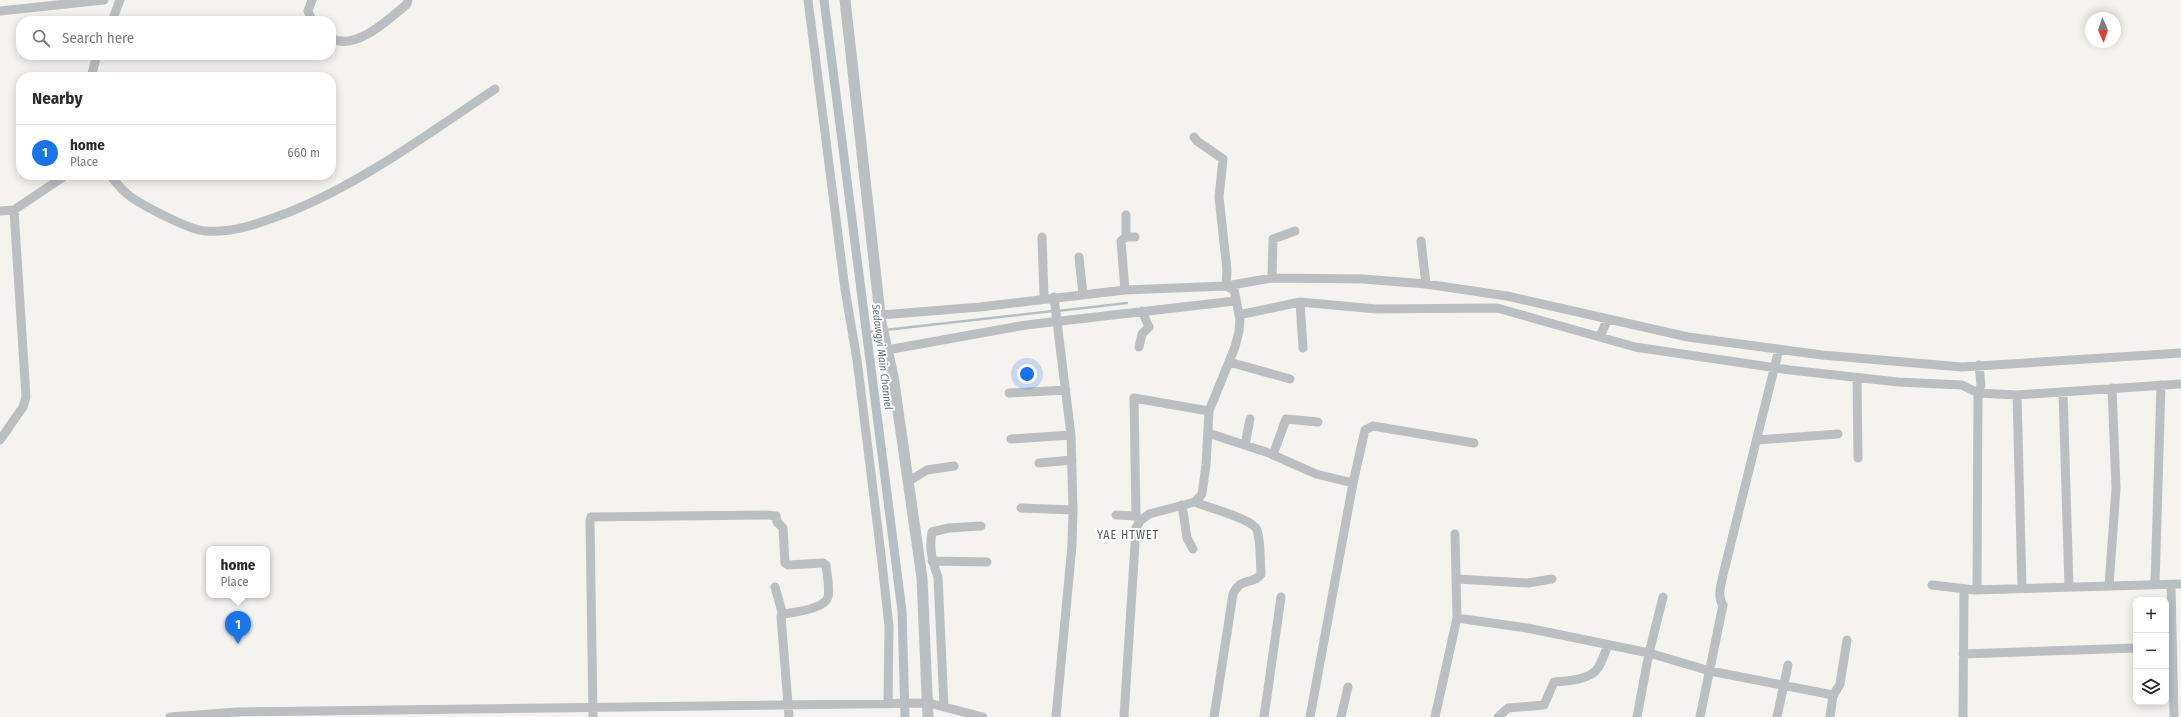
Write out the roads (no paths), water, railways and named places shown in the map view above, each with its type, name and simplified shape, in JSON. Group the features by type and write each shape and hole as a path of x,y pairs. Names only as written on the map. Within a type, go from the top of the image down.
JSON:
{"street":[{"path":"0,11 104,0"},
{"path":"114,16 120,0"},
{"path":"310,16 308,11 312,0"},
{"path":"336,40 343,43 350,42 380,27 407,4 408,0"},
{"path":"808,0 845,289 857,360 881,554 889,626 890,704"},
{"path":"845,0 881,319 909,481 922,578 925,703 928,717"},
{"path":"92,72 96,60"},
{"path":"115,180 131,197 186,226 204,231 229,231 258,224 312,203 360,178 495,89"},
{"path":"1194,137 1202,145 1220,156 1224,162 1219,197 1227,270 1239,315 1239,331 1229,362 1209,411 1204,488 1198,503"},
{"path":"0,211 14,210 59,180"},
{"path":"0,440 23,406 26,397 14,210"},
{"path":"1125,290 1121,241 1130,237 1126,215"},
{"path":"1272,278 1273,239 1295,231"},
{"path":"1042,237 1044,298"},
{"path":"1421,241 1426,284"},
{"path":"1079,257 1082,294"},
{"path":"887,350 1057,319 1142,311 1232,293 1272,278 1363,279 1426,284 1507,296 1688,337 1779,349 1962,367 1979,368 2181,352"},
{"path":"881,319 1044,298 1054,300 1082,294 1125,290 1232,293"},
{"path":"1054,300 1071,435 1073,510 1072,545 1056,717"},
{"path":"1239,315 1300,302 1376,309 1497,308 1635,347 1775,368 1857,378 1898,382 1962,385 2017,396 2181,384"},
{"path":"1300,302 1304,348"},
{"path":"1139,347 1142,334 1149,327 1142,311"},
{"path":"1600,336 1608,319"},
{"path":"1700,717 1723,605 1720,601 1721,586 1779,349"},
{"path":"1229,362 1290,379"},
{"path":"1977,589 1979,368"},
{"path":"1857,378 1858,458"},
{"path":"2155,584 2161,385"},
{"path":"2110,586 2116,488 2112,388"},
{"path":"1009,393 1066,390"},
{"path":"2063,392 2069,587"},
{"path":"2017,396 2022,588"},
{"path":"1124,717 1136,528 1138,519 1134,398 1209,411"},
{"path":"1245,445 1250,419"},
{"path":"1273,455 1286,419 1318,422"},
{"path":"1310,717 1353,482 1365,430 1368,426 1474,443"},
{"path":"1208,433 1273,455 1316,474 1353,482"},
{"path":"1757,440 1838,434"},
{"path":"1011,439 1071,435"},
{"path":"1039,463 1072,460"},
{"path":"909,481 927,470 954,466"},
{"path":"1198,503 1210,517"},
{"path":"1116,514 1138,519 1149,514 1198,503 1228,514 1239,516 1257,530 1261,568 1259,577 1241,582 1236,586 1214,717"},
{"path":"1182,506 1187,538 1193,549"},
{"path":"1020,508 1073,510"},
{"path":"593,712 590,521 592,517 776,516 777,522 783,528 785,564 823,563 826,565 828,596 824,603 819,606 782,615"},
{"path":"944,707 938,577 932,561 930,545 932,532 950,528 981,526"},
{"path":"1435,717 1457,618 1455,534"},
{"path":"932,561 987,562"},
{"path":"922,578 938,577"},
{"path":"1457,579 1528,583 1552,579"},
{"path":"1932,585 1977,589 2181,584"},
{"path":"2171,585 2170,647 2174,717"},
{"path":"775,587 782,615 789,717"},
{"path":"1963,717 1964,589"},
{"path":"1264,717 1281,597"},
{"path":"1637,717 1649,653 1663,597"},
{"path":"1457,618 1527,628 1649,653 1710,672 1814,691 1833,696"},
{"path":"1830,717 1833,696 1840,684 1847,640"},
{"path":"1498,717 1508,708 1544,705 1554,682 1568,681 1592,674 1598,668 1608,645"},
{"path":"1964,654 2133,648"},
{"path":"1777,717 1788,665"},
{"path":"1342,717 1348,687"},
{"path":"170,717 237,712 593,712 789,704 925,703 983,717"}],"waterway":[{"name":"Sedawgyi Main Channel","path":"824,0 902,611 905,717"},
{"path":"1058,311 1127,303"},
{"path":"885,330 1053,311"},
{"path":"867,332 880,331"}],"place":[{"name":"home","path":"238,644"}],"district":[{"name":"YAE HTWET","path":"1128,535"}]}
